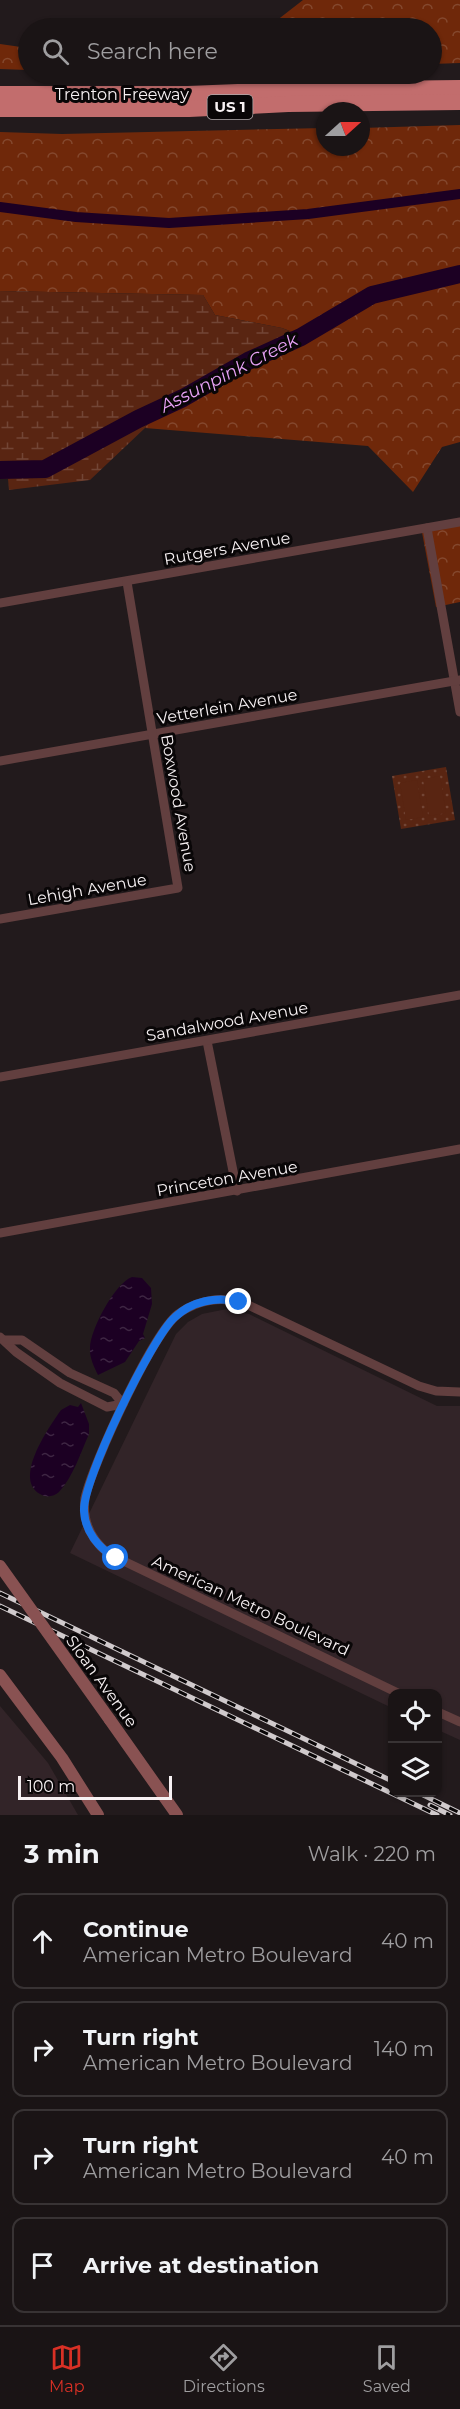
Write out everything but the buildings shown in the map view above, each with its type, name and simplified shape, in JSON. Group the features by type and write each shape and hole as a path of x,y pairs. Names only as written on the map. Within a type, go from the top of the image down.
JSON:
{"highway":[{"name":"Trenton Freeway","path":"0,94 188,94 287,90 460,88"},
{"name":"Trenton Freeway","path":"0,109 189,109 288,104 460,102"}],"main road":[{"name":"Sloan Avenue","path":"0,1566 177,1815"},
{"path":"0,1675 62,1758 98,1815"}],"street":[{"name":"Rutgers Avenue","path":"0,603 460,522"},
{"path":"427,528 457,680 460,712"},
{"name":"Boxwood Avenue","path":"127,582 178,888"},
{"name":"Vetterlein Avenue","path":"0,761 457,680"},
{"name":"Lehigh Avenue","path":"0,920 178,888"},
{"name":"Sandalwood Avenue","path":"0,1077 460,994"},
{"path":"207,1041 237,1191"},
{"name":"Princeton Avenue","path":"0,1233 460,1149"},
{"name":"American Metro Boulevard","path":"390,1689 116,1558 98,1545 90,1533 85,1520 85,1498 123,1404 170,1322 193,1305 220,1299 239,1302 261,1310 423,1388 460,1392"},
{"path":"22,1340 70,1372 114,1393 123,1404 107,1407 60,1383 2,1341 22,1340"},
{"path":"442,1714 460,1722"}],"shaded area":[{"path":"227,1309 249,1314 437,1406 460,1406 460,1740 442,1732 442,1689 388,1689 388,1706 70,1553 176,1334 188,1322 202,1314"},
{"path":"0,1706 48,1763 78,1815 0,1815"}],"green space":[{"path":"303,0 460,0 460,63 442,64 442,18 280,18"},
{"path":"0,44 18,47 18,70 0,69"},
{"path":"460,125 460,442 442,447 413,492 368,446 145,428 161,403 199,380 243,374 306,337 282,328 215,315 203,295 0,291 0,132 62,134 316,128 316,156 370,156 370,128"},
{"path":"0,291 203,295 215,315 282,328 307,338 243,374 199,380 161,403 145,428 90,480 9,490 8,479 0,479"},
{"path":"460,521 460,602 436,607 421,527"},
{"path":"446,767 455,820 401,829 392,776"},
{"path":"440,776 446,813 429,816 423,779"},
{"path":"417,780 423,817 406,820 400,783"}],"water":[{"path":"132,1277 142,1278 151,1288 152,1304 143,1334 145,1338 139,1341 125,1362 98,1375 92,1363 90,1351 94,1330 111,1297 125,1281"},
{"path":"81,1403 89,1424 89,1434 64,1486 55,1495 44,1496 33,1488 30,1478 35,1454 61,1410 70,1405 78,1407"}],"waterway":[{"path":"0,207 76,217 169,223 308,214 460,194"},
{"name":"Assunpink Creek","path":"0,470 45,469 138,419 183,398 248,361 301,337 372,295 460,274"}],"railway":[{"path":"0,1593 388,1779"},
{"path":"0,1606 437,1815"},
{"path":"427,1797 460,1813"},
{"path":"430,1805 450,1815"}],"route":[{"path":"116,1558 98,1545 94,1539 85,1520 84,1505 86,1491 123,1404 164,1329 177,1315 193,1305 206,1301 220,1299 239,1302"}]}
